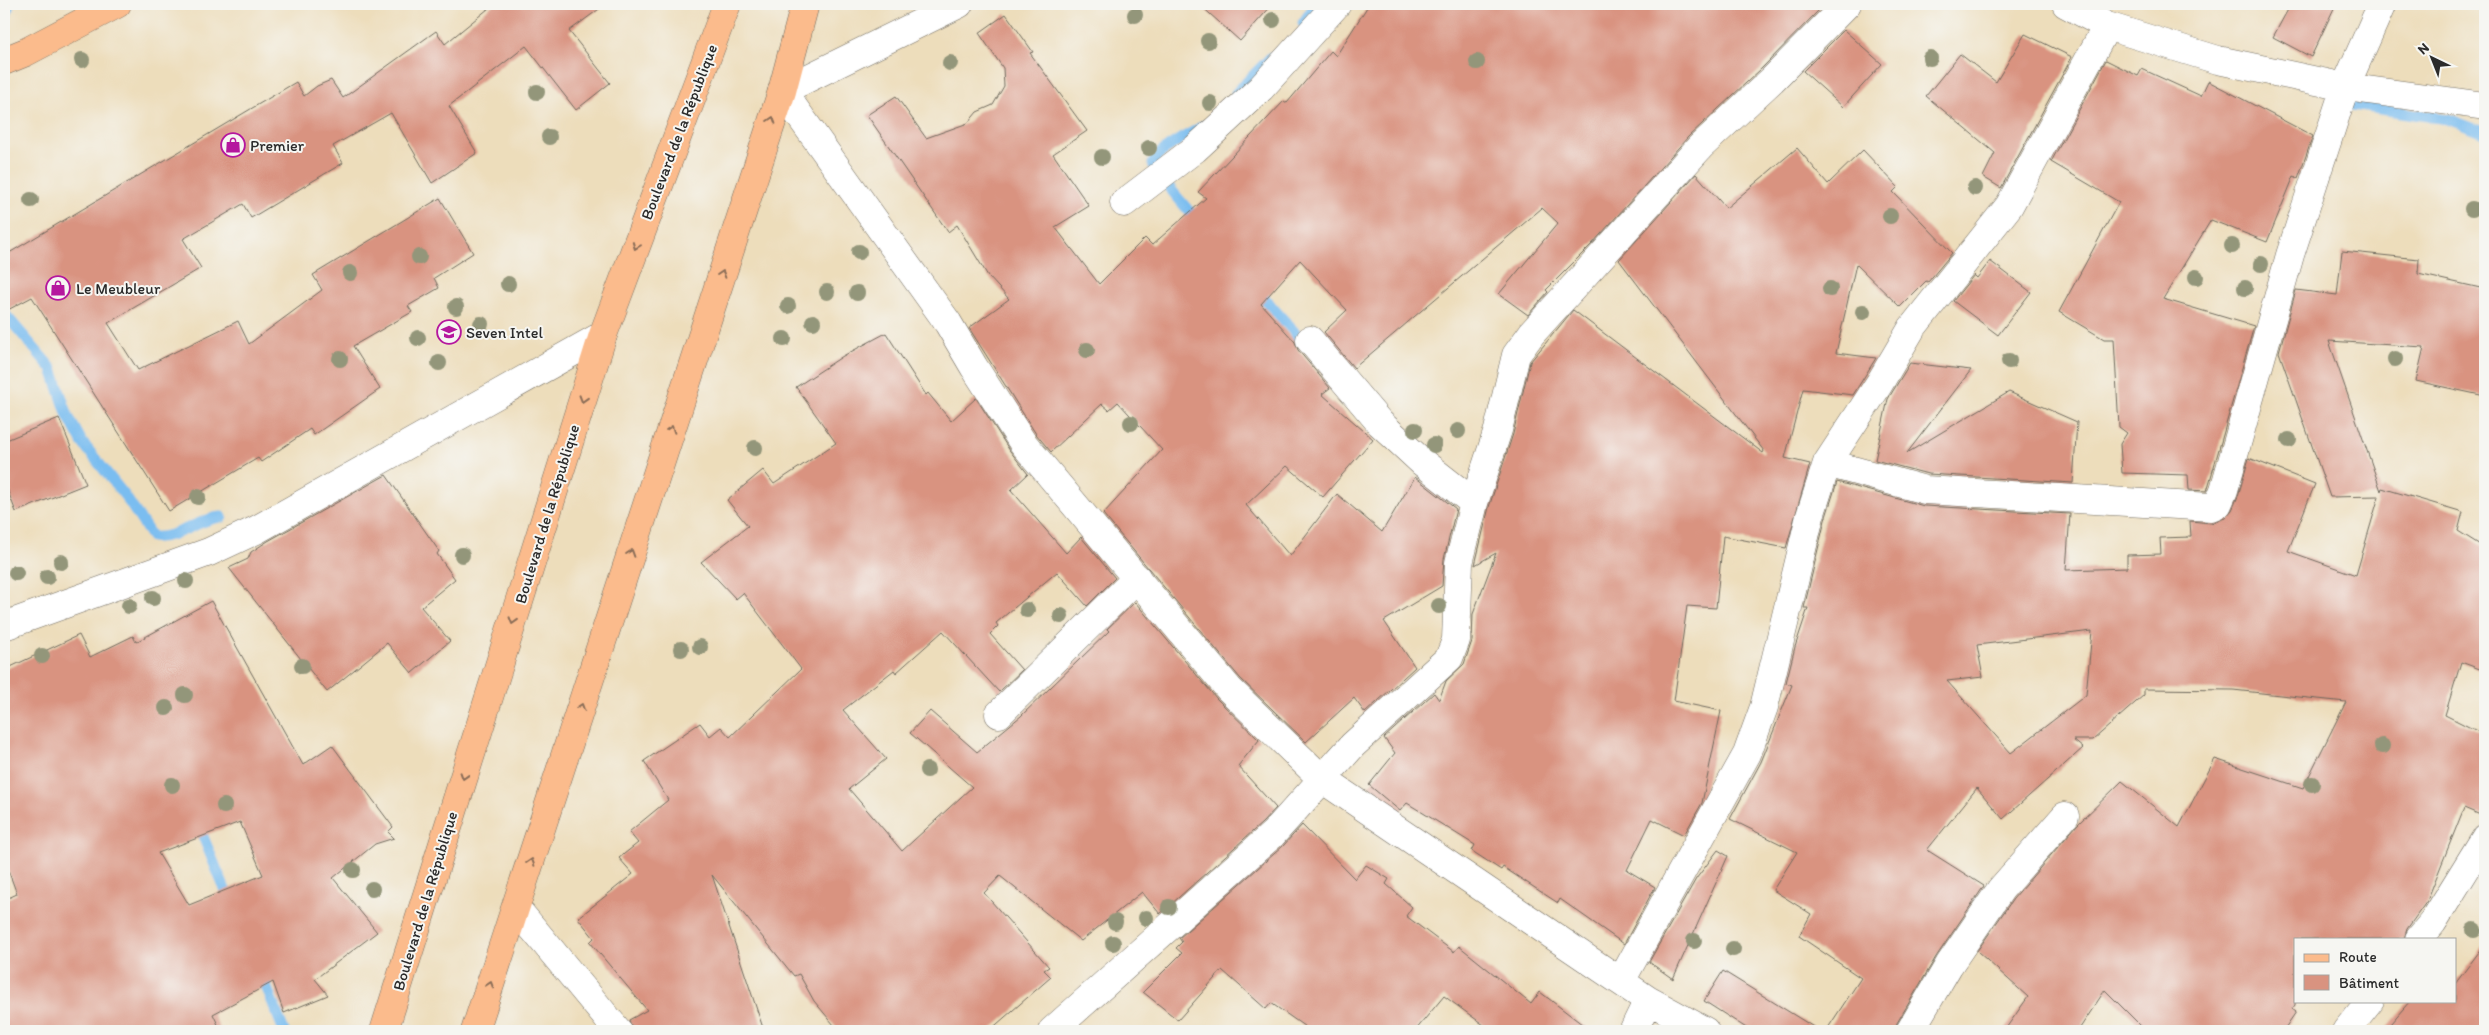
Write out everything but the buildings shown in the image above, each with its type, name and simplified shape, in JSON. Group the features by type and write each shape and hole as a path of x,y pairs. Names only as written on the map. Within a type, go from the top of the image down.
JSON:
{"main road":[{"path":"4,61 26,52 117,4"},
{"name":"Boulevard de la République","path":"384,1031 603,335 727,4"},
{"path":"475,1031 782,91 805,4"}],"street":[{"path":"959,4 782,91 948,323 1023,443 1229,689 1322,778 1648,1000 1705,1031"},
{"path":"1124,203 1195,149 1261,88 1337,4"},
{"path":"1052,1031 1273,834 1353,745 1448,658 1456,640 1459,562 1474,503 1498,430 1516,354 1532,333 1700,147 1772,80 1847,4"},
{"path":"2066,4 2107,26 2218,60 2345,87 2485,106"},
{"path":"1827,463 1925,490 2211,506 2218,504 2224,490 2290,255 2345,87 2382,4"},
{"path":"1621,981 1747,754 1764,707 1810,516 1827,463 1879,384 1912,328 2009,206 2107,26"},
{"path":"4,626 209,552 256,530 603,335"},
{"path":"1310,340 1380,423 1422,462 1474,503"},
{"path":"999,714 1137,578"},
{"path":"1910,1031 1949,965 2001,889 2065,816"},
{"path":"2420,938 2432,922 2485,838"},
{"path":"516,908 618,1031"},
{"path":"1633,1031 1648,1000"},
{"path":"2346,1031 2369,1002"}],"waterway":[{"path":"4,23 9,4"},
{"path":"1303,23 1316,4"},
{"path":"1236,93 1270,58"},
{"path":"2339,103 2448,119 2485,133"},
{"path":"1156,170 1153,164 1161,153 1203,126"},
{"path":"1168,186 1199,223"},
{"path":"1255,288 1306,345"},
{"path":"4,313 52,369 68,416 82,442 125,496 152,537 170,535 213,518 222,517"},
{"path":"197,822 231,904"},
{"path":"260,971 284,1031"}],"place":[{"name":"Premier","path":"233,145"},
{"name":"Le Meubleur","path":"58,288"},
{"name":"Seven Intel","path":"449,332"}]}
